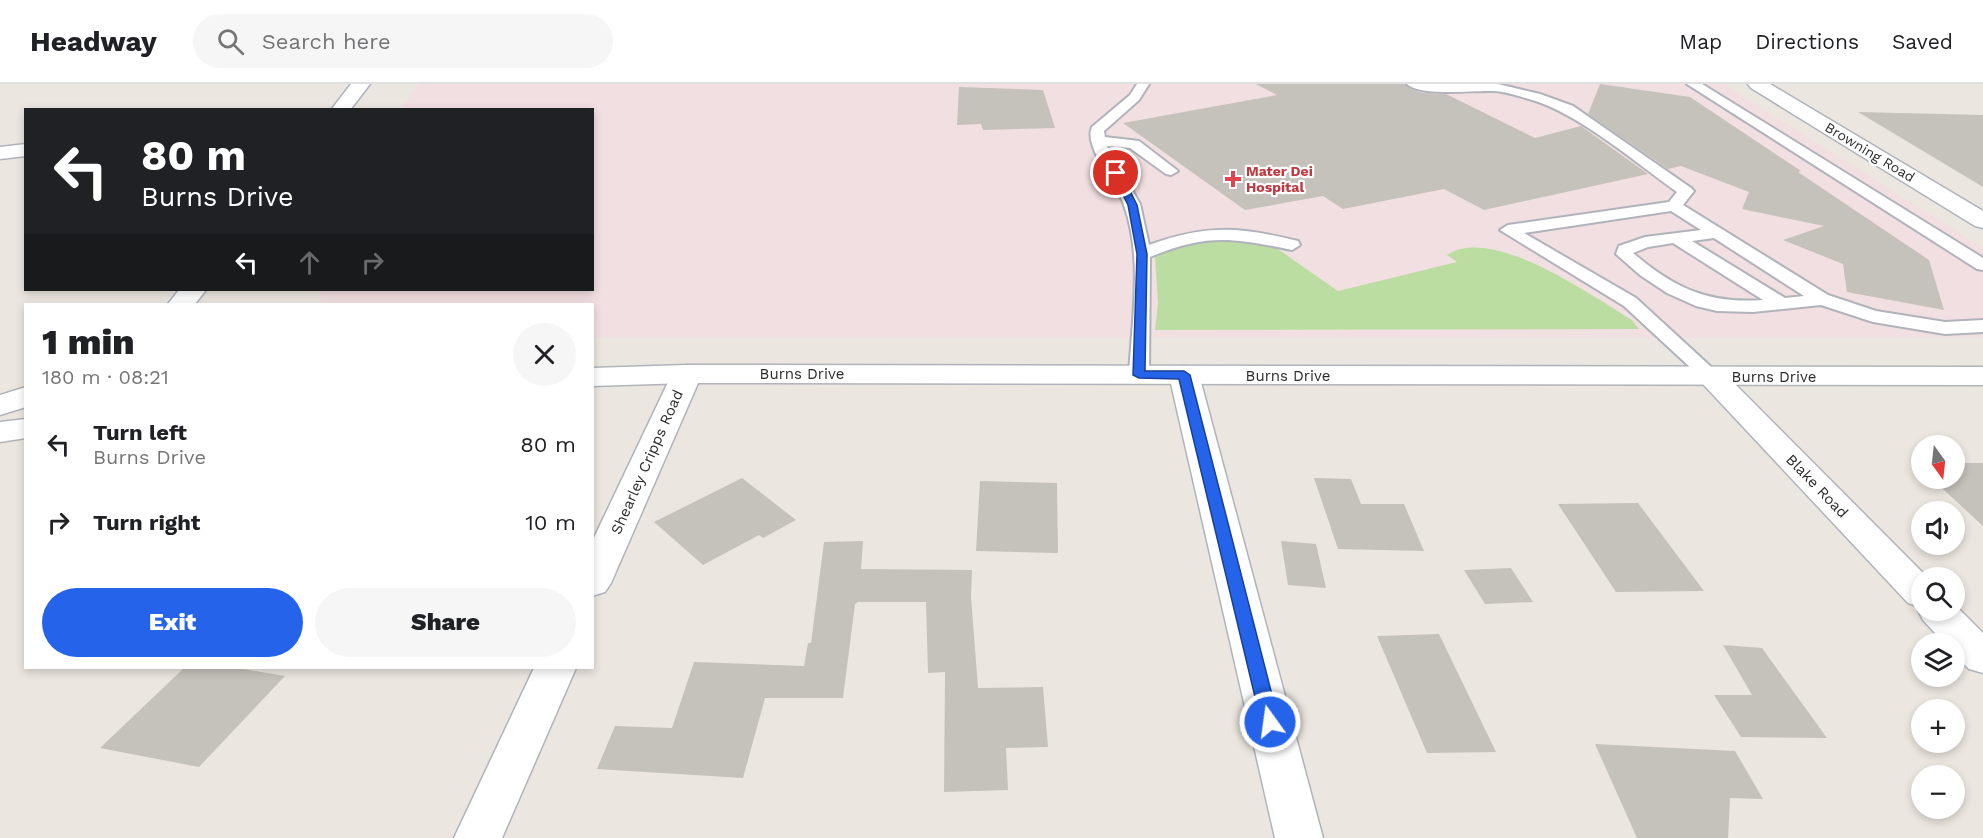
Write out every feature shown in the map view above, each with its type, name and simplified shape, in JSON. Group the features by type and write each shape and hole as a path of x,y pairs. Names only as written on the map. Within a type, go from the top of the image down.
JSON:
{"street":[{"path":"342,108 361,84"},
{"name":"Browning Road","path":"1757,84 1983,221"},
{"path":"0,153 24,150"},
{"path":"182,303 192,291"},
{"name":"Burns Drive","path":"594,377 687,374 1983,376"},
{"name":"Shearley Cripps Road","path":"594,580 687,374"},
{"path":"1184,375 1299,838"},
{"name":"Blake Road","path":"1712,377 1911,583"},
{"path":"0,406 24,397"},
{"path":"0,432 24,428"},
{"path":"1948,621 1983,658"},
{"path":"478,838 555,669"}],"lane":[{"path":"1139,375 1142,254 1133,205 1116,173 1104,158 1097,141 1097,130 1106,119 1139,95 1143,84"},
{"path":"1413,84 1453,89 1488,86 1568,109 1686,191 1674,206"},
{"path":"1693,84 1983,266"},
{"path":"1097,141 1134,144 1171,171"},
{"path":"1712,377 1630,302 1508,230 1674,206 1822,299 1873,316 1945,328 1983,326"},
{"path":"1142,254 1182,239 1212,233 1242,235 1292,245"},
{"path":"1717,233 1633,246 1625,250 1624,254 1658,279 1709,303 1729,308 1822,299"},
{"path":"1676,238 1780,303"}],"shaded area":[{"name":"Mater Dei Hospital","path":"419,84 1724,84 1983,248 1983,338 594,338 594,303 322,303 318,291 594,291 594,108 402,108"}],"green space":[{"path":"1215,238 1272,245 1338,291 1457,262 1447,255 1466,248 1489,249 1541,267 1632,320 1639,329 1155,330 1158,303 1155,257 1187,244"}],"building":[{"path":"1256,84 1405,84 1423,93 1446,94 1535,138 1581,126 1648,174 1484,210 1444,189 1343,209 1323,196 1245,210 1123,123 1277,95"},
{"path":"1600,84 1690,97 1929,260 1944,310 1847,292 1843,264 1783,240 1824,226 1742,209 1749,192 1681,166 1668,169 1588,114"},
{"path":"959,87 1043,90 1055,128 983,130 981,124 957,125"},
{"path":"1858,112 1983,115 1983,187"},
{"path":"1965,463 1983,463 1983,526 1965,509 1965,501 1956,501 1943,489 1965,489"},
{"path":"742,478 796,520 763,538 759,535 703,565 654,522"},
{"path":"1314,478 1351,479 1361,504 1404,504 1424,551 1338,549"},
{"path":"980,481 1057,483 1058,553 976,551"},
{"path":"1638,503 1704,591 1616,592 1558,504"},
{"path":"863,541 861,569 972,570 971,597 978,688 1043,687 1048,747 1006,748 1008,790 944,792 945,672 928,673 926,602 858,602 855,604 843,698 765,698 743,778 597,769 615,726 672,728 694,662 804,666 808,643 811,643 824,542"},
{"path":"1281,541 1316,544 1326,588 1288,585"},
{"path":"1511,568 1533,602 1485,604 1464,570"},
{"path":"1439,634 1496,752 1427,753 1377,636"},
{"path":"1723,645 1762,648 1827,738 1741,737 1714,695 1752,695"},
{"path":"183,669 243,669 285,676 199,767 100,748"},
{"path":"1595,744 1735,751 1763,799 1730,798 1728,838 1637,838"}],"place":[{"name":"Mater Dei Hospital","path":"1233,179"}],"route":[{"path":"1116,173 1133,205 1142,254 1139,375 1184,375 1270,722"}]}
